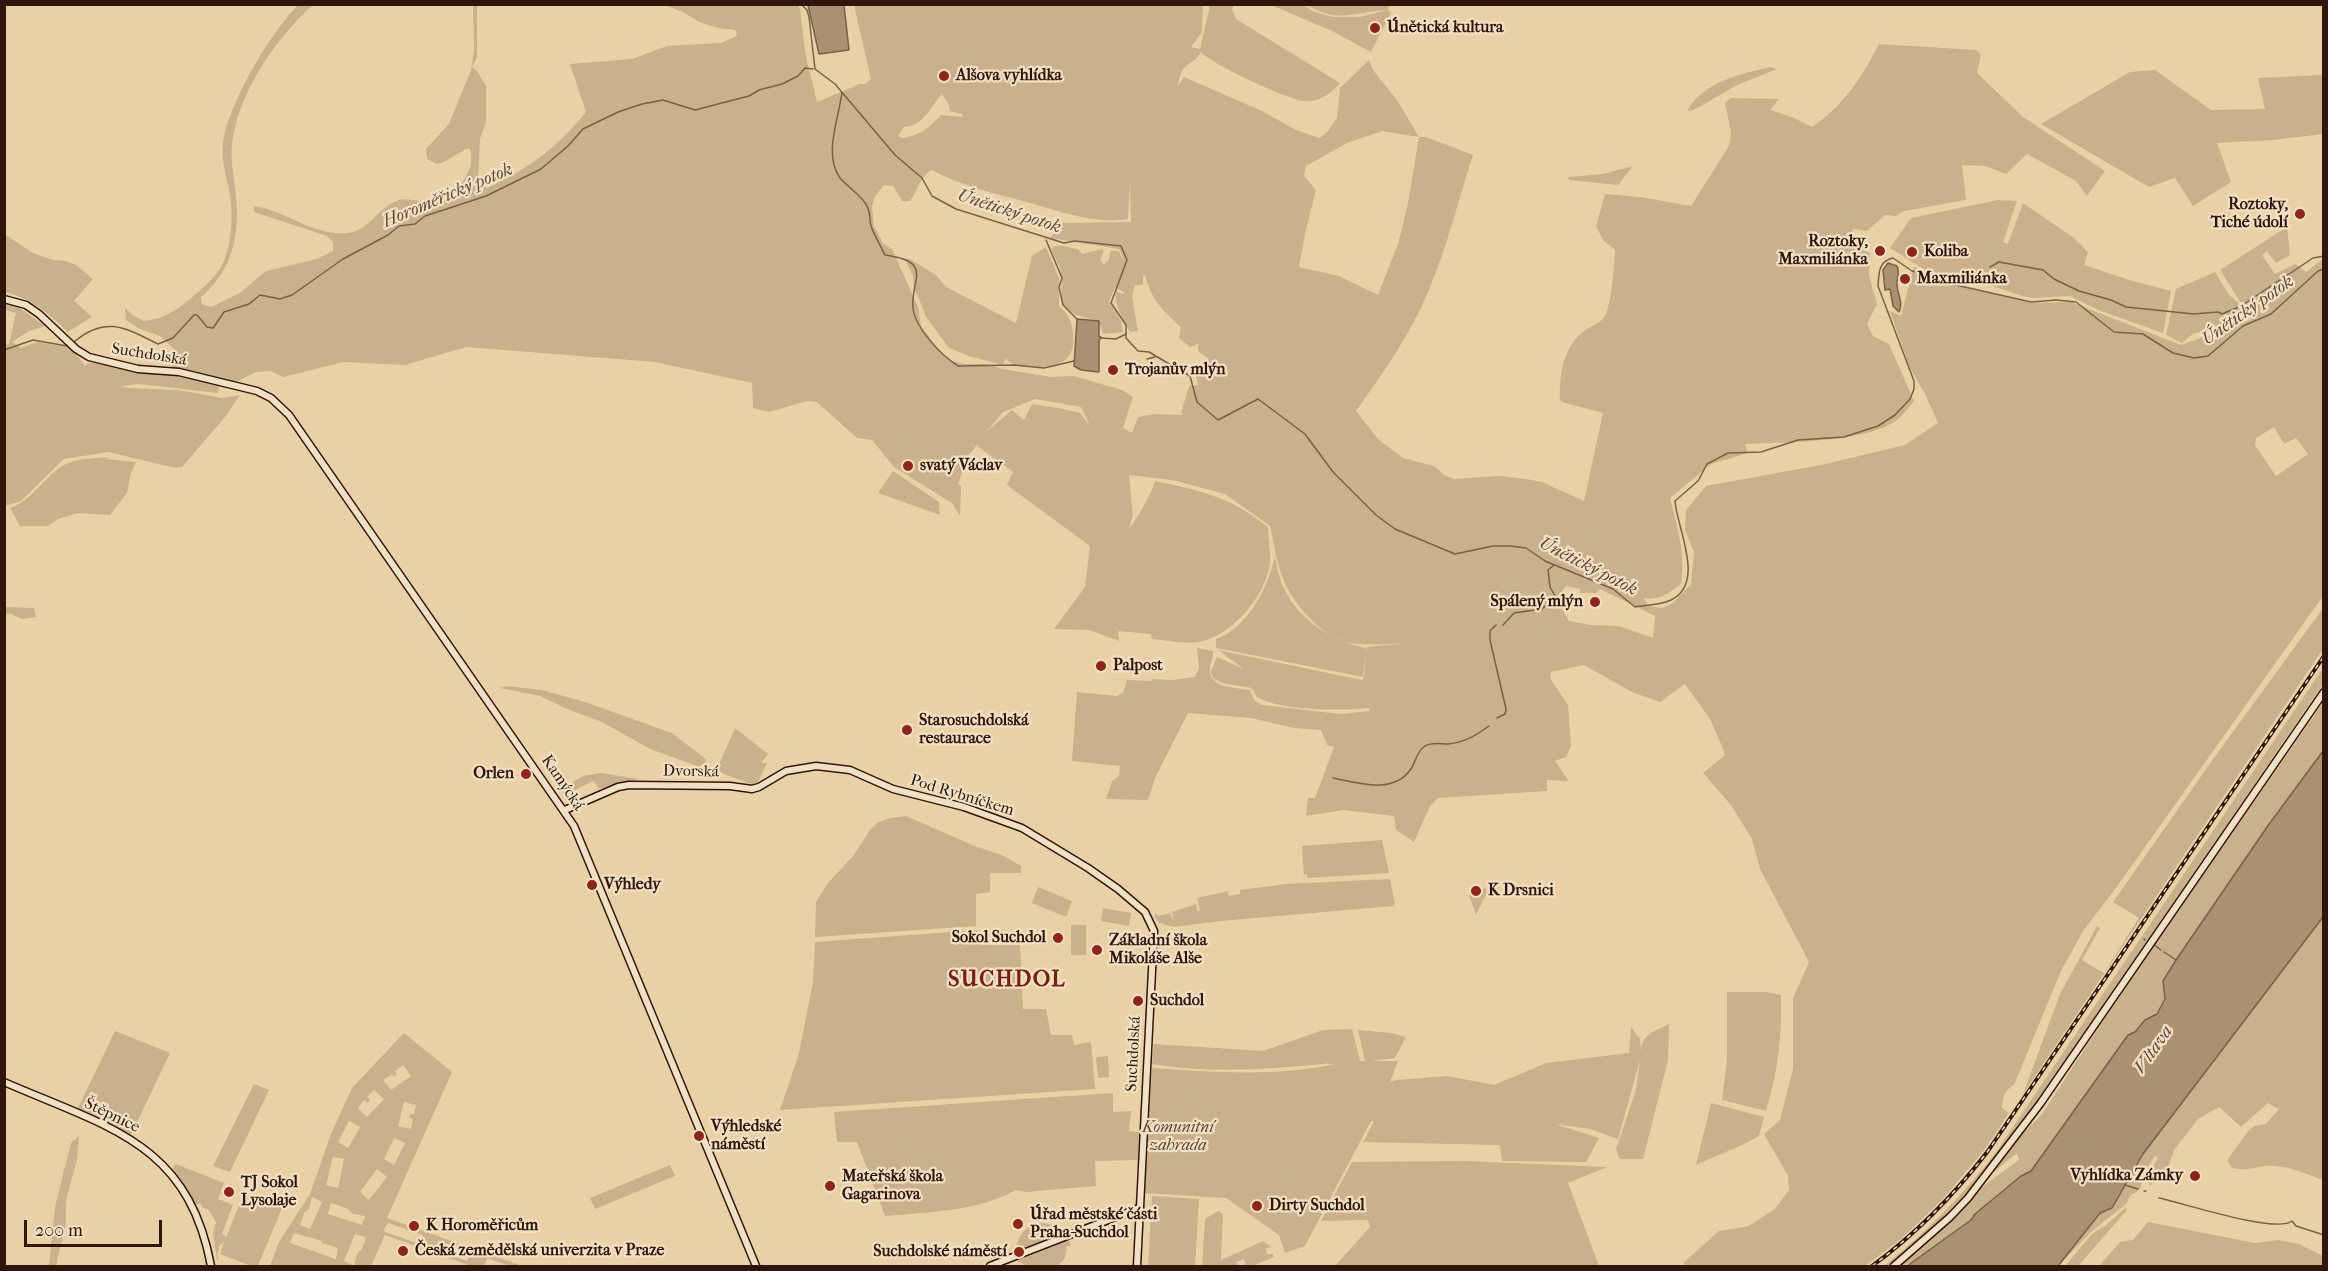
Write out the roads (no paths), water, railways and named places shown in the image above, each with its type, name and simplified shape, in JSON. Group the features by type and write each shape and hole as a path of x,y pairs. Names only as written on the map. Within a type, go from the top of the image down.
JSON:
{"main road":[{"name":"Suchdolská","path":"4,299 26,305 39,314 76,349 89,357 138,369 179,372 237,386"},
{"name":"Kamýcká","path":"237,386 264,393 289,415 565,810 585,850 756,1266"},
{"path":"1894,1266 1950,1217 1968,1198 2040,1104 2324,692"},
{"name":"Dvorská","path":"565,810 618,787 629,785 730,786 752,789 786,771 816,766"},
{"name":"Pod Rybníčkem","path":"816,766 850,770 893,789 964,807 1022,828 1118,889 1148,917"},
{"name":"Suchdolská","path":"1137,1266 1153,965 1154,931 1148,917"},
{"name":"Štěpnice","path":"4,1082 121,1133 140,1144 178,1182 192,1204 206,1238 211,1266"},
{"path":"990,1266 1139,1208"}],"water":[{"path":"808,5 844,5 849,50 819,54"},
{"path":"1888,263 1898,268 1897,288 1901,305 1899,312 1893,306 1890,289 1885,290 1883,270"},
{"path":"1077,319 1099,321 1099,337 1101,337 1099,372 1081,370 1074,366"},
{"name":"Vltava","path":"2323,751 2323,917 2143,1154 2112,1208 2100,1213 2058,1266 1907,1266 1971,1220 1975,1214 2021,1176 2031,1171 2128,1035 2135,1032 2145,1020 2157,1014 2165,999 2163,981 2176,960 2267,827"}],"waterway":[{"name":"Únětický potok","path":"801,4 807,10 809,17 815,69 835,84 895,155 922,178 932,196 956,209 1064,243 1075,241 1121,246 1127,260 1111,303 1126,325 1126,338 1138,351 1149,352 1171,365 1170,372 1181,375 1183,372 1190,376 1197,402 1218,420 1258,399 1305,434 1333,472 1376,515 1395,529 1455,554 1493,546 1526,548 1545,561 1613,589 1635,607 1667,602 1681,592 1687,581 1687,555 1675,501 1698,481 1707,464 1728,453 1761,452 1798,440 1844,437 1878,426 1895,415 1910,399 1914,381 1878,286 1880,269 1888,260 1893,258 1912,271 1947,283 2031,302 2056,300 2076,302 2114,332 2143,334 2173,353 2194,358 2208,356 2243,326 2271,314 2318,271 2324,269"},
{"name":"Horoměřický potok","path":"74,342 96,329 116,327 136,333 158,344 173,338 194,315 197,315 207,327 213,328 224,312 249,304 260,295 280,299 292,295 343,259 388,235 399,226 415,224 425,216 486,196 541,169 568,146 583,129 618,112 663,100 695,110 749,96 759,90 782,84 798,76 805,68 813,69"},
{"path":"842,92 832,147 835,169 840,178 866,204 870,223 885,255 900,258 915,267 917,273 913,309 919,325 930,341 958,366 1014,365 1044,368 1074,361"},
{"path":"1046,240 1062,278 1059,287 1063,305 1077,319"},
{"path":"1990,267 1999,262 2043,270 2054,279 2079,291 2126,307 2194,314 2218,312 2222,314 2241,306 2313,258 2324,256"},
{"path":"1101,338 1116,339 1126,334"},
{"name":"Horoměřický potok","path":"4,350 33,340 67,346"},
{"path":"1147,359 1155,357"},
{"path":"1554,565 1548,570 1550,587 1555,596"},
{"path":"1503,625 1514,613 1541,609 1555,600"},
{"path":"1496,625 1490,631 1490,640 1506,709 1505,714 1497,718"},
{"path":"1333,778 1375,785 1395,782 1411,769 1418,754 1425,746 1459,742 1489,726"},
{"path":"2154,945 2161,950"},
{"path":"2164,952 2176,960"},
{"path":"2125,1185 2138,1189"},
{"path":"2159,1198 2249,1221 2268,1224 2283,1224 2292,1221 2296,1226 2324,1235"}],"railway":[{"path":"1872,1266 1934,1213 1988,1151 2324,656"}],"place":[{"name":"Únětická kultura","path":"1375,28"},
{"name":"Alšova vyhlídka","path":"944,76"},
{"name":"Roztoky, Tiché údolí","path":"2300,214"},
{"name":"Roztoky, Maxmiliánka","path":"1880,251"},
{"name":"Koliba","path":"1912,252"},
{"name":"Maxmiliánka","path":"1905,279"},
{"name":"Trojanův mlýn","path":"1113,370"},
{"name":"svatý Václav","path":"908,466"},
{"name":"Spálený mlýn","path":"1595,602"},
{"name":"Palpost","path":"1101,666"},
{"name":"Starosuchdolská restaurace","path":"907,730"},
{"name":"Orlen","path":"526,774"},
{"name":"Výhledy","path":"592,885"},
{"name":"K Drsnici","path":"1476,891"},
{"name":"Sokol Suchdol","path":"1058,938"},
{"name":"Základní škola Mikoláše Alše","path":"1097,950"},
{"name":"Suchdol","path":"1138,1001"},
{"name":"Výhledské náměstí","path":"699,1136"},
{"name":"Vyhlídka Zámky","path":"2195,1176"},
{"name":"Mateřská škola Gagarinova","path":"830,1186"},
{"name":"TJ Sokol Lysolaje","path":"229,1192"},
{"name":"Dirty Suchdol","path":"1257,1206"},
{"name":"Úřad městské části Praha-Suchdol","path":"1018,1224"},
{"name":"K Horoměřicům","path":"414,1226"},
{"name":"Česká zemědělská univerzita v Praze","path":"403,1251"},
{"name":"Suchdolské náměstí","path":"1019,1252"}],"district":[{"name":"SUCHDOL","path":"1007,981"}],"park label":[{"name":"Komunitní zahrada","path":"1178,1137"}]}
